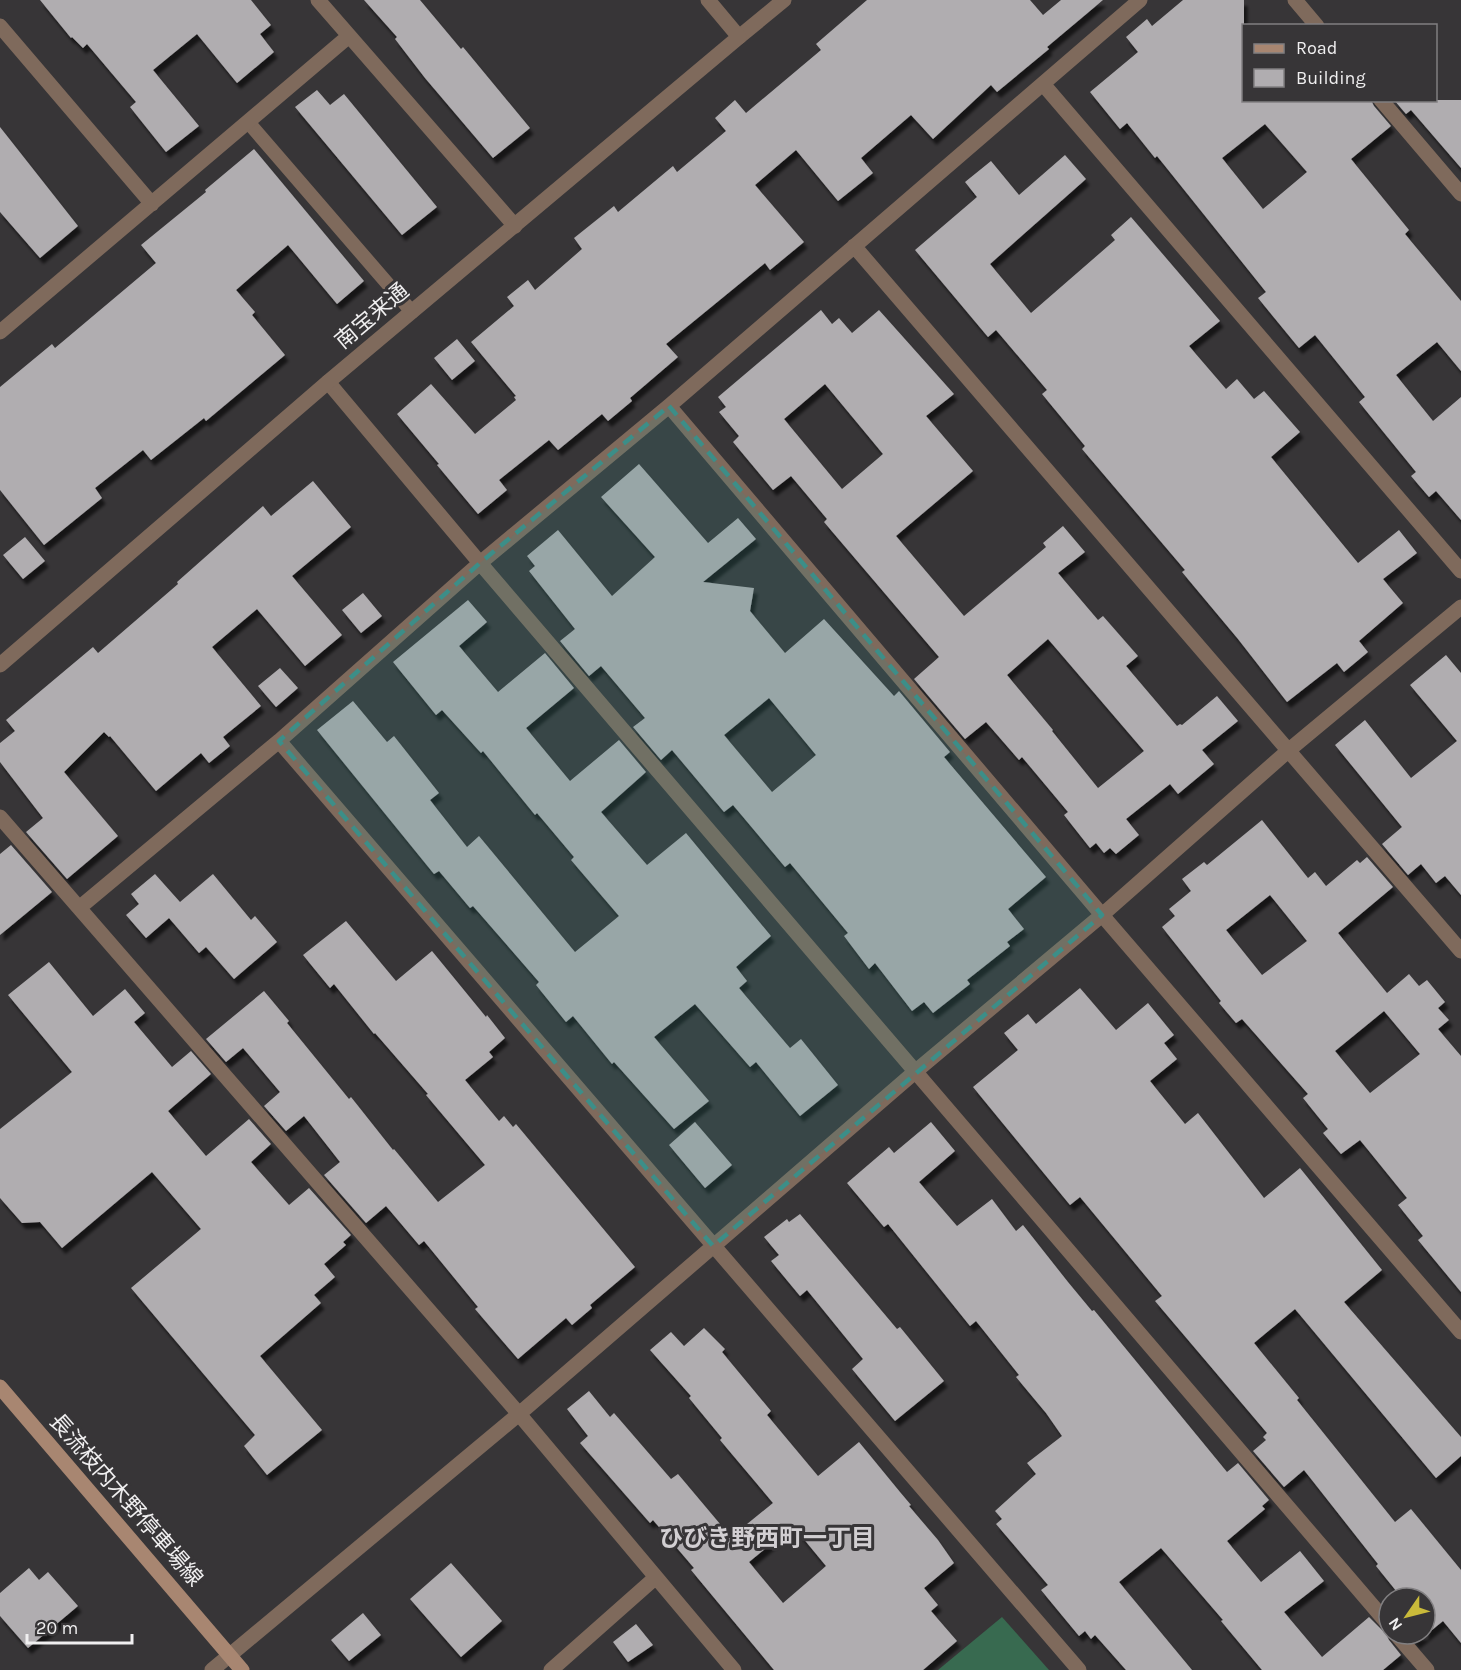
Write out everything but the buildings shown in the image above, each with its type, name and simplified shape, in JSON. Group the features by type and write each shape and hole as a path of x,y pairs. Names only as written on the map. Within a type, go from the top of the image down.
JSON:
{"main road":[{"name":"長流枝内木野停車場線","path":"0,1388 242,1670"}],"street":[{"path":"318,0 515,226"},
{"path":"708,0 739,37"},
{"name":"南宝来通","path":"0,665 328,382 783,0"},
{"path":"79,908 279,741 480,563 669,406 1140,0"},
{"path":"1295,0 1315,24"},
{"path":"0,26 152,204"},
{"path":"0,332 349,36"},
{"path":"1043,84 1461,571"},
{"path":"1383,102 1461,194"},
{"path":"854,246 1461,951"},
{"path":"328,382 480,563 1377,1611"},
{"path":"669,406 1461,1332"},
{"path":"212,1670 519,1414 916,1071 1102,915 1289,750 1461,607"},
{"path":"279,741 1078,1670"},
{"path":"0,817 519,1414 734,1670"},
{"path":"551,1670 655,1578"},
{"path":"1406,1646 1427,1670"}],"lane":[{"path":"248,122 412,312"}],"highlighted area":[{"path":"669,406 1102,915 713,1246 279,741 480,563"}],"green space":[{"path":"1002,1617 1049,1670 938,1670"}],"district":[{"name":"ひびき野西町一丁目","path":"767,1538"}]}
